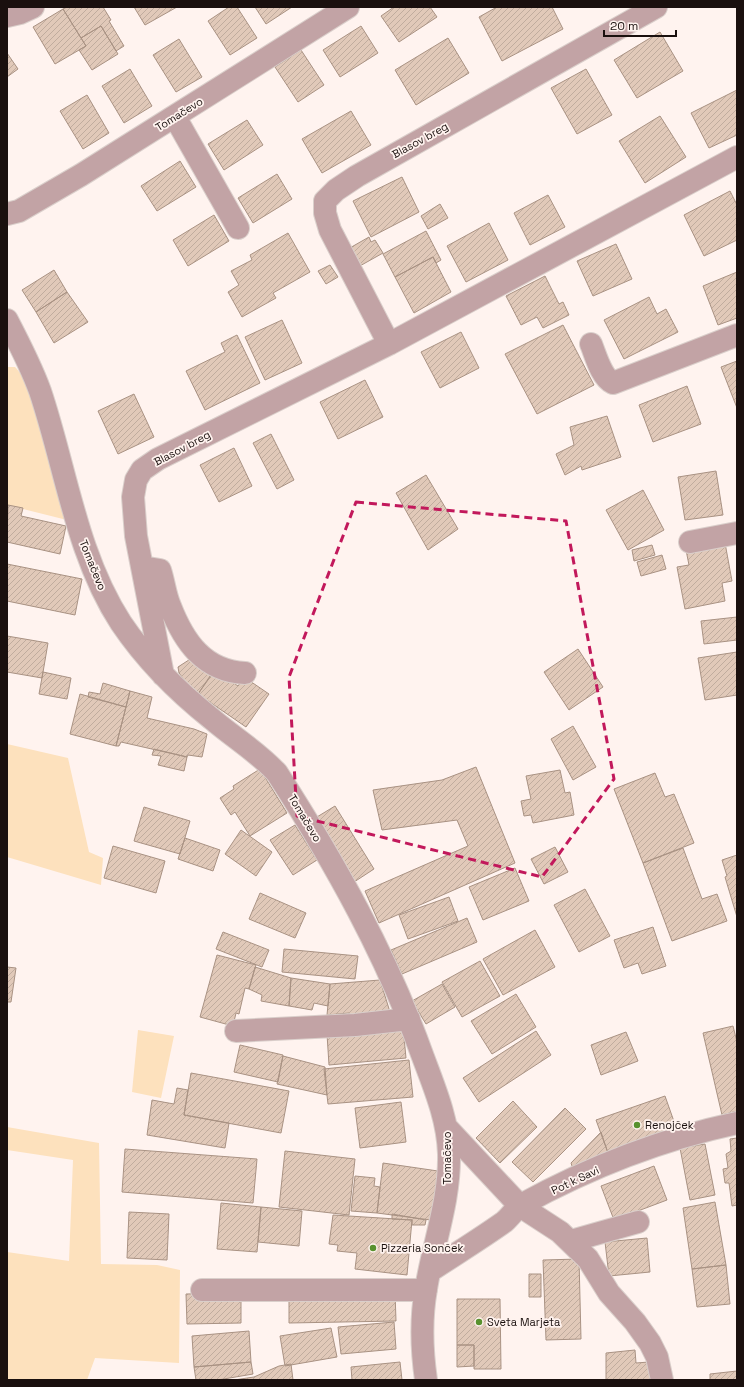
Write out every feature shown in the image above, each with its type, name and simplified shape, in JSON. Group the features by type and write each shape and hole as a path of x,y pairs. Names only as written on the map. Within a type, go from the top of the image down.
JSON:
{"street":[{"path":"7,16 20,13 33,7"},
{"name":"Tomačevo","path":"7,214 19,211 175,117 348,7"},
{"name":"Blasov breg","path":"389,344 330,230 325,213 325,201 336,190 357,176 656,7"},
{"path":"175,117 238,228"},
{"name":"Blasov breg","path":"163,675 136,536 133,497 136,480 142,470 158,459 389,344 737,156"},
{"name":"Tomačevo","path":"7,320 29,362 40,392 82,537 92,565 105,594 121,622 139,648 163,675 212,719 263,758 277,773 350,894 384,960 409,1018 440,1103 447,1128 449,1154 446,1199 428,1280 423,1344 426,1380"},
{"path":"591,344 608,381 613,383 737,335"},
{"path":"690,542 737,533"},
{"path":"142,567 160,570 169,606 189,644 199,656 232,673 245,673"},
{"path":"236,1031 355,1025 409,1018"},
{"name":"Pot k Savi","path":"428,1280 505,1221 520,1206 591,1171 662,1144 712,1128 737,1123"},
{"path":"447,1128 520,1206 549,1224 571,1241 588,1259 609,1293 635,1322 650,1343 657,1357 662,1380"},
{"path":"571,1241 638,1222"},
{"path":"202,1290 428,1280"}],"highlighted area":[{"path":"356,502 566,521 614,779 542,877 297,816 289,677"}],"shaded area":[{"path":"7,367 15,367 23,378 39,415 67,520 7,505"},
{"path":"7,744 68,758 89,852 103,858 101,885 7,857"},
{"path":"138,1030 174,1036 161,1098 132,1092"},
{"path":"7,1127 99,1143 101,1264 157,1265 180,1270 179,1363 95,1358 87,1380 7,1380 7,1252 69,1261 73,1160 7,1150"}],"building":[{"path":"67,7 103,7 111,20 109,21 124,46 116,51 101,26 81,38 63,9"},
{"path":"134,7 177,7 145,25"},
{"path":"229,7 237,7 257,38 230,55 208,21"},
{"path":"255,7 292,7 266,24"},
{"path":"394,7 430,7 437,17 399,42 381,16"},
{"path":"497,7 552,7 563,29 502,61 479,17"},
{"path":"63,9 86,46 55,64 33,27"},
{"path":"101,26 118,54 92,70 79,50 86,46 81,38"},
{"path":"361,26 378,53 340,77 323,50"},
{"path":"660,32 683,71 637,98 614,60"},
{"path":"448,38 469,73 416,105 395,70"},
{"path":"179,39 202,77 176,92 153,55"},
{"path":"301,50 324,85 298,102 275,67"},
{"path":"7,53 18,69 7,77"},
{"path":"130,69 152,106 124,123 102,86"},
{"path":"586,69 612,115 577,134 551,88"},
{"path":"737,90 737,135 709,148 691,113"},
{"path":"87,95 109,133 83,149 60,111"},
{"path":"351,111 371,145 322,173 302,139"},
{"path":"660,116 686,157 645,183 619,141"},
{"path":"247,120 263,145 224,170 208,144"},
{"path":"180,161 196,187 157,211 141,186"},
{"path":"277,174 292,199 253,223 238,198"},
{"path":"402,177 419,212 371,237 353,201"},
{"path":"730,191 737,205 737,240 704,256 684,215"},
{"path":"548,195 565,227 530,245 514,213"},
{"path":"440,204 448,218 428,229 421,216"},
{"path":"214,215 229,241 188,266 173,240"},
{"path":"489,223 508,260 466,282 447,246"},
{"path":"426,231 441,260 436,263 433,257 395,277 383,254"},
{"path":"288,233 310,272 273,293 276,298 242,317 228,292 239,285 231,271 252,260 250,255"},
{"path":"369,237 371,242 375,240 383,253 358,267 348,249"},
{"path":"616,244 632,279 593,296 577,261"},
{"path":"433,257 451,292 414,313 395,277"},
{"path":"330,265 338,277 326,284 318,271"},
{"path":"54,270 67,292 36,312 22,290"},
{"path":"737,272 737,318 718,325 703,286"},
{"path":"545,276 559,304 563,302 569,315 543,328 537,317 521,325 506,296"},
{"path":"67,292 88,322 54,343 36,312"},
{"path":"649,297 657,314 666,309 678,332 624,359 604,320"},
{"path":"282,320 302,363 265,380 245,337"},
{"path":"563,325 594,385 537,414 505,354"},
{"path":"461,332 479,368 440,388 421,352"},
{"path":"237,335 260,383 205,410 186,371 225,352 221,343"},
{"path":"737,361 737,408 721,367"},
{"path":"365,380 383,417 338,439 320,402"},
{"path":"687,386 701,424 653,442 639,405"},
{"path":"134,394 154,437 118,454 98,411"},
{"path":"607,416 621,457 582,470 581,466 565,475 556,454 574,445 570,427"},
{"path":"271,434 294,480 277,489 253,443"},
{"path":"234,448 252,486 219,502 200,465"},
{"path":"716,471 723,515 685,520 678,477"},
{"path":"426,475 458,529 428,550 396,493"},
{"path":"643,490 664,530 628,550 606,510"},
{"path":"8,505 23,508 21,516 66,526 60,554 7,542"},
{"path":"725,543 732,581 722,583 725,601 685,609 677,567 689,565 686,550"},
{"path":"652,545 655,555 634,561 632,550"},
{"path":"662,555 666,569 641,576 637,562"},
{"path":"7,564 82,579 75,615 7,601"},
{"path":"737,617 737,640 704,644 701,621"},
{"path":"7,636 48,643 42,678 7,672"},
{"path":"578,649 603,687 569,710 544,672"},
{"path":"737,652 737,695 705,700 698,658"},
{"path":"195,656 210,676 198,694 195,695 179,673 178,667"},
{"path":"215,670 238,686 244,677 269,694 246,727 198,694"},
{"path":"43,672 71,678 67,699 39,694"},
{"path":"103,683 130,691 126,707 88,697 89,692 100,694"},
{"path":"130,691 152,697 147,718 194,729 207,734 202,757 188,755 187,757 121,742 119,746 116,746"},
{"path":"80,694 126,707 116,746 70,734"},
{"path":"573,726 596,767 573,780 551,739"},
{"path":"154,749 187,757 184,771 158,765 161,756 152,755"},
{"path":"476,767 515,863 379,923 365,891 468,846 457,820 382,830 373,790 442,780"},
{"path":"260,769 287,813 250,836 235,812 231,815 220,798 234,789 233,786"},
{"path":"560,770 565,793 570,792 574,815 533,823 531,815 524,816 521,801 531,799 526,776"},
{"path":"655,773 665,797 674,794 694,843 643,863 614,789"},
{"path":"335,806 374,869 351,884 312,820"},
{"path":"144,807 190,821 180,854 134,841"},
{"path":"295,825 317,860 293,875 270,840"},
{"path":"241,830 272,852 256,876 225,854"},
{"path":"185,838 220,850 213,871 178,859"},
{"path":"113,846 165,861 156,893 104,878"},
{"path":"555,847 568,872 544,884 531,859"},
{"path":"683,848 702,899 717,894 727,921 672,941 643,863"},
{"path":"737,855 737,917 725,877 727,876 722,860"},
{"path":"515,868 529,901 483,920 469,887"},
{"path":"585,889 610,936 579,952 554,905"},
{"path":"260,893 306,913 295,938 249,919"},
{"path":"449,897 458,921 408,939 399,915"},
{"path":"467,918 477,942 402,974 391,950"},
{"path":"653,927 666,966 642,974 638,963 624,968 614,940"},
{"path":"535,930 555,967 503,995 483,959"},
{"path":"223,932 269,950 262,967 216,949"},
{"path":"284,949 358,956 355,979 282,972"},
{"path":"217,955 256,965 249,989 245,988 239,1014 236,1013 233,1026 200,1017"},
{"path":"480,961 500,996 462,1017 442,982"},
{"path":"7,967 16,968 11,1002 7,1002"},
{"path":"255,967 291,978 289,1006 261,1001 262,995 249,989"},
{"path":"291,978 330,984 328,1006 314,1003 312,1010 289,1006"},
{"path":"380,980 390,1012 349,1018 349,1013 327,1015 330,984"},
{"path":"442,984 455,1007 426,1024 412,1001"},
{"path":"516,994 536,1027 492,1054 471,1021"},
{"path":"733,1026 737,1042 737,1111 722,1115 703,1033"},
{"path":"403,1027 406,1058 329,1065 327,1034"},
{"path":"536,1031 551,1055 479,1102 463,1078"},
{"path":"626,1032 638,1061 601,1075 591,1045"},
{"path":"240,1045 283,1055 278,1082 234,1072"},
{"path":"283,1056 325,1067 327,1095 277,1084"},
{"path":"409,1060 413,1097 328,1104 324,1069"},
{"path":"191,1073 289,1091 281,1133 184,1115"},
{"path":"177,1088 188,1090 184,1115 229,1123 225,1148 147,1135 152,1100 174,1104"},
{"name":"Renojček","path":"665,1096 677,1130 608,1153 596,1120"},
{"path":"513,1101 537,1127 500,1163 476,1138"},
{"path":"401,1102 406,1142 360,1148 355,1108"},
{"path":"565,1108 586,1129 533,1182 512,1162"},
{"path":"601,1132 608,1153 573,1169 571,1163"},
{"path":"737,1138 737,1205 732,1206 729,1183 725,1183 723,1169 728,1168 726,1154 731,1151 730,1139"},
{"path":"705,1144 715,1195 690,1200 680,1148"},
{"path":"125,1149 257,1159 253,1203 122,1192"},
{"path":"285,1151 355,1159 349,1215 279,1207"},
{"path":"383,1163 438,1171 431,1220 377,1213"},
{"path":"654,1166 667,1200 614,1220 601,1186"},
{"path":"355,1176 375,1178 374,1186 380,1187 377,1213 351,1211"},
{"path":"715,1202 726,1265 692,1269 683,1208"},
{"path":"221,1203 261,1207 257,1252 217,1249"},
{"path":"261,1207 302,1211 299,1246 258,1242"},
{"path":"129,1212 169,1214 167,1260 127,1258"},
{"path":"392,1214 426,1220 425,1225 412,1225 412,1220 392,1219"},
{"name":"Pizzeria Sonček","path":"333,1215 412,1220 407,1275 355,1269 357,1253 337,1251 338,1245 329,1244"},
{"path":"647,1238 650,1272 609,1276 605,1242"},
{"path":"579,1259 581,1339 546,1340 543,1260"},
{"path":"726,1265 730,1304 697,1307 692,1269"},
{"path":"529,1274 541,1274 541,1297 529,1297"},
{"path":"395,1292 396,1321 289,1323 289,1295"},
{"path":"241,1293 241,1323 187,1324 186,1294"},
{"name":"Sveta Marjeta","path":"457,1299 500,1299 501,1369 474,1369 474,1345 457,1345"},
{"path":"394,1322 396,1349 341,1354 338,1327"},
{"path":"331,1328 337,1357 285,1366 280,1336"},
{"path":"249,1331 251,1362 194,1367 192,1336"},
{"path":"457,1345 474,1345 474,1366 457,1367"},
{"path":"635,1350 636,1363 649,1362 651,1380 606,1380 606,1353"},
{"path":"251,1362 253,1374 218,1380 196,1380 194,1367"},
{"path":"400,1362 402,1380 352,1380 351,1367"},
{"path":"291,1364 293,1380 234,1380 254,1377 279,1366"},
{"path":"737,1371 737,1380 710,1380 710,1374"}],"place":[{"name":"Renojček","path":"637,1125"},
{"name":"Pizzeria Sonček","path":"373,1248"},
{"name":"Sveta Marjeta","path":"479,1322"}]}
